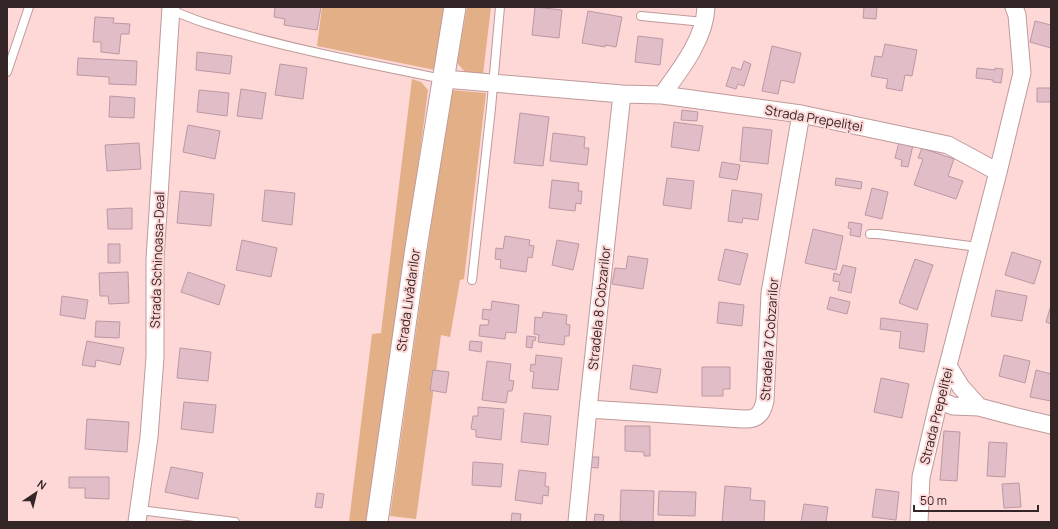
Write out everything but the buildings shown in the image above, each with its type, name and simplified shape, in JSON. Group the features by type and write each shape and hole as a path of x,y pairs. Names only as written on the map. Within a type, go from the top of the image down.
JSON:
{"street":[{"name":"Strada Livădarilor","path":"377,522 416,248 455,7"},
{"name":"Strada Prepeliței","path":"919,522 921,477 939,400 1022,73 1017,15 1014,7"},
{"name":"Strada Schinoasa-Deal","path":"139,516 150,437 155,357 155,259 171,8"},
{"path":"662,95 691,54 707,12"},
{"path":"444,79 622,94"},
{"name":"Strada Prepeliței","path":"622,94 662,95 800,114 948,145 998,172"},
{"name":"Stradela 8 Cobzarilor","path":"578,522 588,409 622,94"},
{"name":"Stradela 7 Cobzarilor","path":"588,409 743,420 750,420 759,415 764,408 765,401 770,293 800,114"},
{"path":"948,366 961,387 979,406"},
{"path":"939,400 952,406 979,406 1051,425"}],"lane":[{"path":"7,72 29,7"},
{"path":"472,280 491,108 492,83 500,7"},
{"name":"Strada Schinoasa-Deal","path":"171,8 207,24 267,40 352,60 444,79"},
{"path":"641,16 707,12"},
{"path":"870,234 978,246"},
{"name":"Strada Schinoasa-Deal","path":"139,516 235,522"}],"shaded area":[{"path":"322,7 446,7 435,70 317,46"},
{"path":"467,7 491,7 483,74 467,74 457,63"},
{"path":"412,79 421,82 428,90 383,438 369,522 349,522 372,334 381,333"},
{"path":"450,90 486,93 464,279 460,280 450,337 441,335 416,519 390,516"}]}
